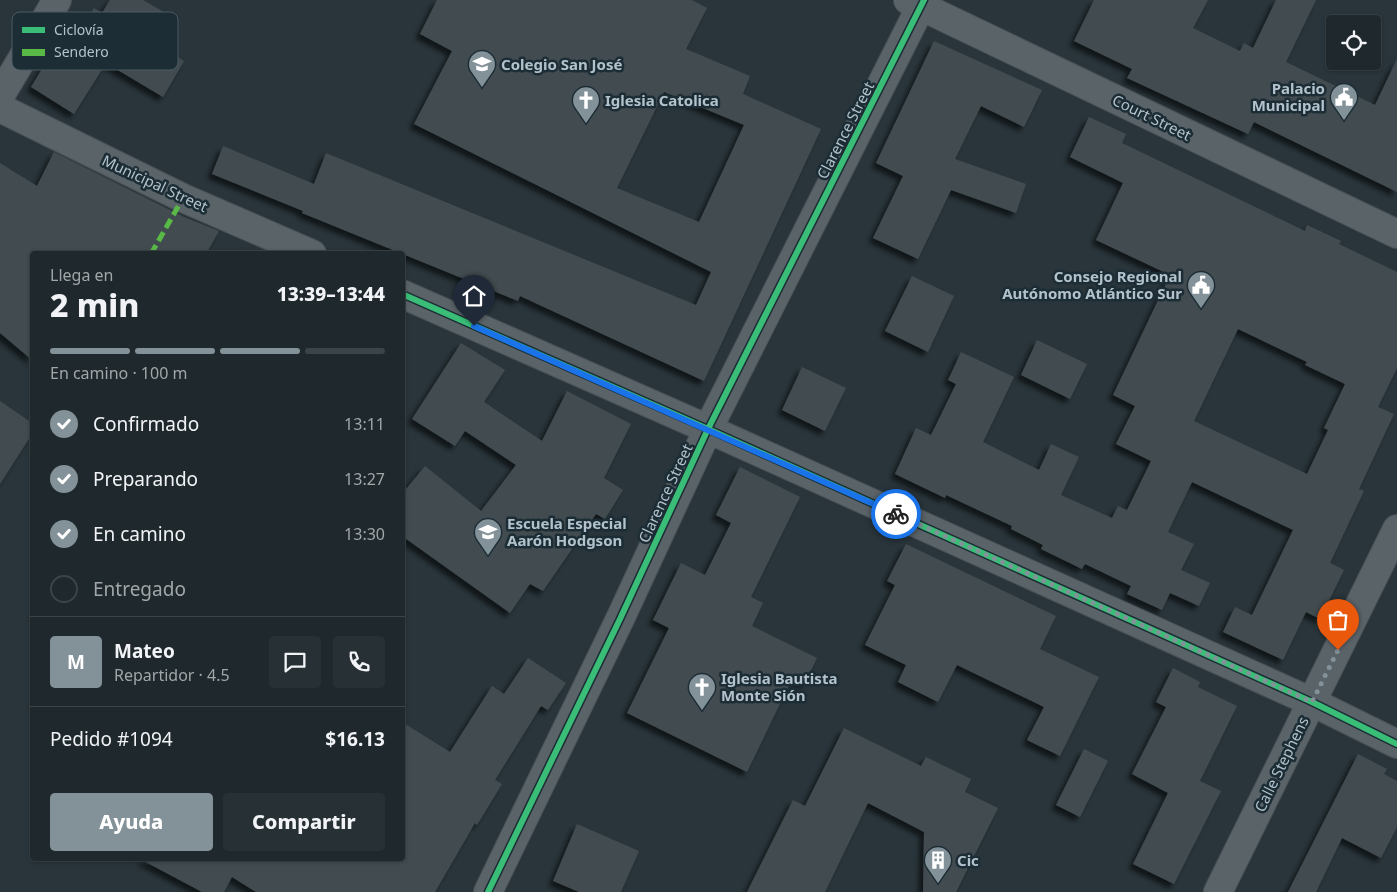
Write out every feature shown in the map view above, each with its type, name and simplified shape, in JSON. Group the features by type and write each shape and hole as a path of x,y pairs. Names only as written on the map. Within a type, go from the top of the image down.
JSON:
{"street":[{"path":"50,12 57,0"},
{"name":"Court Street","path":"918,2 1397,234"},
{"name":"Clarence Street","path":"488,892 620,618 708,429 918,2"},
{"path":"0,96 15,70"},
{"name":"Municipal Street","path":"0,108 183,198 305,251"},
{"path":"405,295 708,429 1312,702 1397,744"},
{"name":"Calle Stephens","path":"1218,892 1397,529"}],"building":[{"path":"110,0 143,0 164,12 103,12"},
{"path":"437,0 692,0 707,8 686,49 750,76 743,94 821,129 704,381 520,296 518,301 405,255 405,251 395,251 212,174 223,146 314,184 326,153 696,305 711,272 414,124 452,51 420,34","holes":["664,92 744,125 699,222 617,188"]},
{"path":"1094,0 1208,0 1193,28 1240,51 1244,43 1253,48 1276,0 1316,0 1286,62 1375,105 1397,59 1397,192 1254,122 1248,134 1127,78 1132,69 1074,41"},
{"path":"94,8 100,12 92,12"},
{"path":"934,41 1042,90 1024,127 981,106 955,159 1026,184 1016,213 951,190 918,259 873,238 903,176 876,163"},
{"path":"178,57 184,61 163,97 118,70 178,70"},
{"path":"41,70 102,70 74,114 31,87"},
{"path":"1089,117 1126,134 1122,143 1305,231 1307,225 1341,241 1339,244 1397,272 1397,368 1378,407 1394,414 1359,489 1364,491 1330,563 1344,570 1320,619 1306,612 1283,660 1223,632 1235,607 1252,615 1293,530 1192,482 1168,532 1194,544 1181,570 1210,583 1199,606 1170,593 1162,610 1127,594 1131,586 1085,564 1082,569 1041,549 1043,545 1011,529 1012,526 946,495 945,498 895,474 916,428 931,435 956,384 948,380 961,352 1014,377 983,442 1039,470 1051,444 1079,457 1061,495 1112,518 1118,506 1127,510 1151,461 1116,444 1135,406 1113,395 1170,275 1096,240 1123,183 1070,157","holes":["1238,329 1307,362 1305,365 1345,384 1324,428 1328,430 1307,474 1194,421"]},
{"path":"54,152 184,217 219,231 208,251 30,251 30,358 0,333 0,163 37,186"},
{"path":"912,276 954,296 928,352 885,331"},
{"path":"1037,340 1087,364 1070,399 1021,375"},
{"path":"461,343 505,370 484,402 542,441 567,391 631,424 604,478 623,490 605,519 596,514 543,591 530,584 510,613 405,538 405,490 425,466 481,511 516,465 465,431 455,446 412,419"},
{"path":"802,367 846,388 825,431 782,410"},
{"path":"0,401 30,422 30,437 0,484"},
{"path":"740,467 800,497 751,597 763,603 752,626 817,658 804,685 792,679 747,772 627,713 669,628 653,620 681,563 705,575 731,523 716,515"},
{"path":"906,544 1056,616 1040,649 1099,677 1060,756 1027,740 1044,707 957,665 938,702 898,682 906,665 865,645 895,585 887,581"},
{"path":"528,658 566,683 548,710 541,706 495,780 502,784 477,825 475,823 435,892 256,892 232,877 224,892 202,892 144,861 405,861 405,724 450,752 492,686 504,694"},
{"path":"1173,668 1200,682 1198,687 1237,706 1200,781 1221,791 1174,884 1133,864 1168,793 1132,774 1166,707 1156,702"},
{"path":"844,728 921,766 926,757 971,779 965,792 998,808 956,892 923,892 924,832 868,803 825,892 747,892 793,800 805,806"},
{"path":"1084,749 1108,761 1080,817 1056,805"},
{"path":"1358,754 1387,769 1384,774 1397,781 1397,827 1381,858 1342,838 1316,892 1288,892"},
{"path":"577,824 639,851 621,892 579,892 553,881"}],"marked path":[{"path":"153,251 183,198"}],"cycle path":[{"path":"488,892 620,619 708,429 924,0"},
{"path":"405,295 708,429 1312,702 1397,744"}],"way so far":[{"path":"896,514 1312,702 1338,650"}],"place":[{"name":"Colegio San José","path":"482,88"},
{"name":"Palacio Municipal","path":"1344,121"},
{"name":"Iglesia Catolica","path":"586,124"},
{"name":"Consejo Regional Autónomo Atlántico Sur","path":"1201,309"},
{"name":"Escuela Especial Aarón Hodgson","path":"488,556"},
{"name":"Iglesia Bautista Monte Sión","path":"702,711"},
{"name":"Cic","path":"938,884"}],"route":[{"path":"474,326 896,514"}]}
